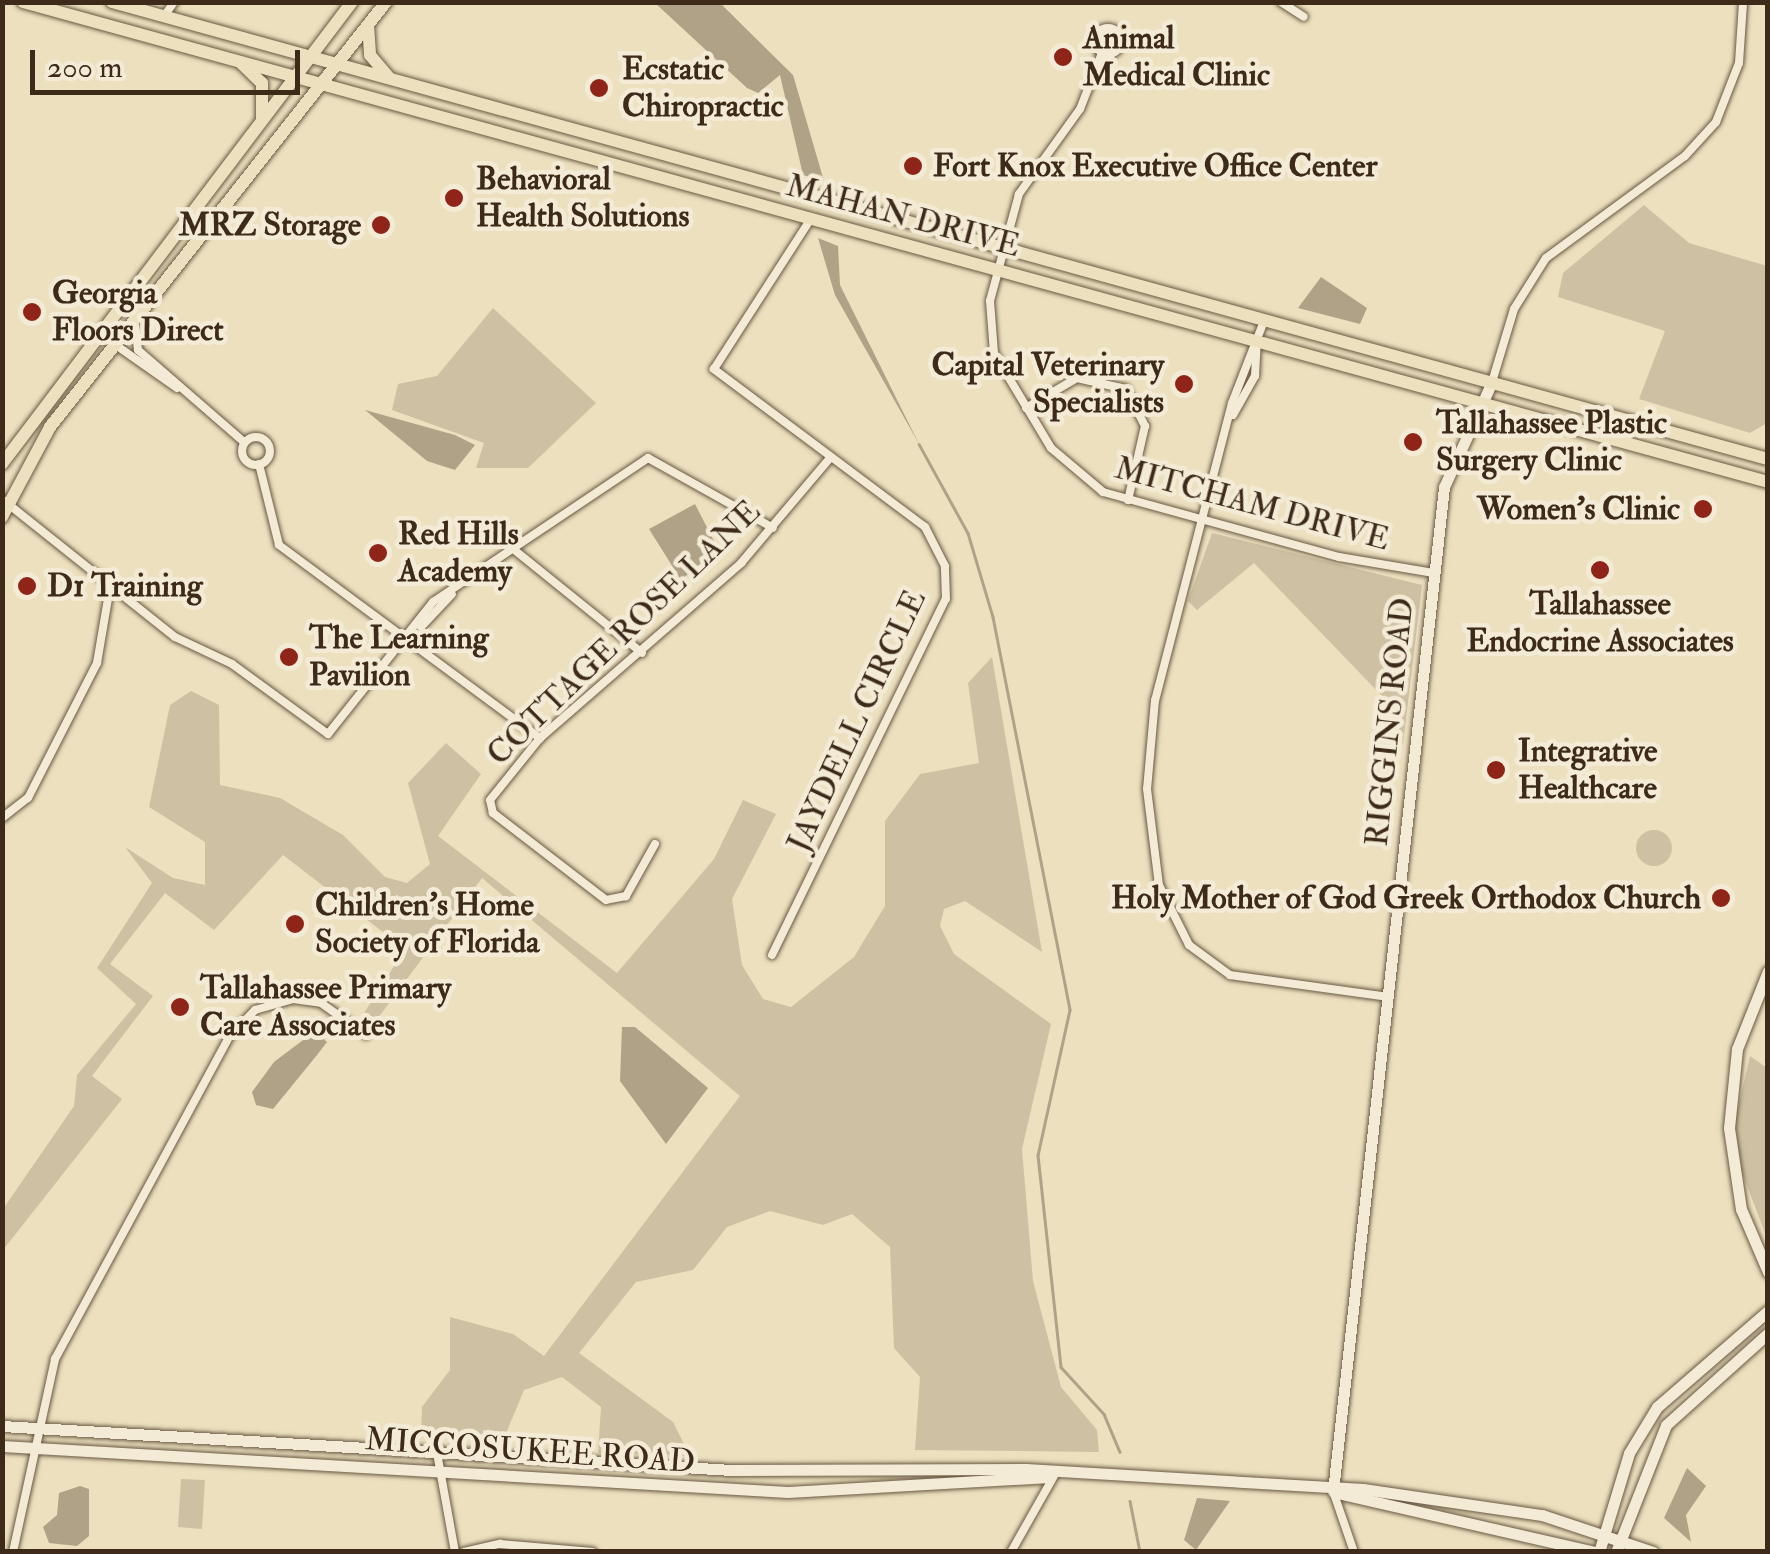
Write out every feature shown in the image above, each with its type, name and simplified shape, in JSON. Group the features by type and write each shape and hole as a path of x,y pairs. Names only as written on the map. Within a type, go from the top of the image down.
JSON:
{"main road":[{"name":"MAHAN DRIVE","path":"23,2 297,74 810,220 1768,482"},
{"name":"MAHAN DRIVE","path":"112,2 1768,459"},
{"path":"2,464 100,327 352,2"},
{"path":"2,517 5,500 50,427 386,2"},
{"path":"368,25 370,55 391,80"},
{"path":"235,58 262,83 261,120"},
{"path":"536,142 542,122"},
{"path":"810,220 839,204 846,229"},
{"path":"100,327 118,341"},
{"path":"1632,444 1640,424"}],"street":[{"path":"164,16 174,2"},
{"path":"1280,2 1304,18"},
{"name":"RIGGINS ROAD","path":"1354,1552 1333,1491 1448,472 1491,384 1514,309 1546,258 1685,156 1716,122 1739,62 1743,2"},
{"name":"MITCHAM DRIVE","path":"1102,53 1080,110 1026,181 998,270 990,342 1026,408 1072,474 1128,500 1434,573"},
{"name":"JAYDELL CIRCLE","path":"772,955 946,599 946,566 925,527 714,369 810,220"},
{"path":"135,318 138,350 178,388"},
{"path":"1264,321 1230,418 1155,700 1147,776 1163,900 1189,945 1230,975 1388,998"},
{"path":"118,341 244,442 267,442 259,464 278,545 540,738"},
{"path":"1230,418 1255,376 1257,342"},
{"path":"1026,408 1077,378 1126,389 1144,426 1128,500"},
{"path":"244,442 242,456 259,464"},
{"name":"COTTAGE ROSE LANE","path":"655,844 652,862 615,902 493,813 490,800 540,738 642,653 774,528 831,457"},
{"path":"5,500 110,587 321,731 336,731 452,594 512,548 648,458 774,528"},
{"path":"512,548 642,653"},
{"path":"2,818 28,798 97,663 110,587"},
{"path":"421,627 433,602 452,594"},
{"path":"1768,971 1737,1049 1729,1128 1741,1208 1768,1272"},
{"path":"13,1552 40,1448 54,1359 238,1026 268,1004 306,999 366,1036"},
{"path":"1597,1552 1629,1453 1657,1407 1768,1311"},
{"path":"1618,1545 1666,1425 1768,1333"},
{"name":"MICCOSUKEE ROAD","path":"2,1426 828,1472 1142,1475 1493,1505 1603,1533 1618,1545 1653,1552"},
{"name":"MICCOSUKEE ROAD","path":"2,1446 827,1492 1054,1476"},
{"path":"436,1453 455,1552"},
{"path":"827,1492 828,1472"},
{"path":"1012,1552 1054,1476"},
{"name":"MICCOSUKEE ROAD","path":"1333,1491 1597,1552"},
{"path":"464,1552 500,1544 592,1552"}],"shaded area":[{"path":"655,3 720,3 793,75 824,181 803,175 780,75 758,93 747,88"},
{"path":"1644,205 1689,243 1767,266 1767,423 1750,433 1639,399 1665,331 1558,297 1563,273"},
{"path":"818,238 838,246 840,285 919,444 835,295"},
{"path":"1321,277 1367,308 1360,324 1298,308"},
{"path":"493,308 596,403 528,468 476,468 484,443 392,410 398,384 437,376"},
{"path":"365,410 455,435 475,445 455,470 427,461"},
{"path":"695,504 718,549 681,580 649,529"},
{"path":"1212,533 1422,585 1403,744 1382,739 1382,696 1254,563 1197,610 1188,601"},
{"path":"992,657 1042,952 965,901 944,909 940,926 954,954 1051,1024 1022,1149 1033,1281 1061,1387 1097,1430 1099,1452 915,1450 920,1377 894,1348 890,1247 852,1214 823,1225 770,1211 727,1227 693,1270 636,1282 579,1353 673,1422 690,1456 598,1453 601,1407 562,1377 524,1390 502,1443 421,1433 422,1407 450,1370 450,1317 513,1334 544,1356 740,1096 482,878 375,1022 364,1013 405,949 283,855 214,930 165,893 110,964 153,996 92,1076 122,1099 3,1250 3,1209 74,1106 77,1075 136,1004 97,968 152,883 125,847 173,878 205,885 205,842 149,807 170,705 191,691 219,705 220,785 280,798 343,835 385,877 407,883 430,864 408,783 446,743 481,774 438,836 617,973 714,859 743,800 776,814 732,899 742,965 763,999 791,1007 854,957 885,906 885,821 920,774 979,763 968,683"},
{"path":"1654,830 1667,835 1672,848 1667,861 1654,866 1641,861 1636,848 1641,835"},
{"path":"622,1027 635,1027 708,1088 666,1144 620,1081"},
{"path":"315,1031 327,1042 317,1055 273,1109 256,1105 252,1092 274,1062"},
{"path":"1750,1056 1767,1068 1767,1238 1741,1170 1735,1121"},
{"path":"1687,1468 1706,1486 1686,1515 1691,1542 1664,1518"},
{"path":"181,1479 205,1480 202,1529 178,1527"},
{"path":"80,1486 89,1489 89,1536 77,1546 49,1543 43,1527 57,1515 59,1493"},
{"path":"1197,1498 1230,1501 1196,1550 1184,1540"}],"waterway":[{"path":"919,444 968,533 993,617 1070,1010 1038,1155 1061,1367 1104,1414 1120,1452"},
{"path":"1130,1501 1140,1552"}],"place":[{"name":"Animal Medical Clinic","path":"1063,57"},
{"name":"Ecstatic Chiropractic","path":"599,88"},
{"name":"Fort Knox Executive Office Center","path":"913,166"},
{"name":"Behavioral Health Solutions","path":"454,198"},
{"name":"MRZ Storage","path":"381,225"},
{"name":"Georgia Floors Direct","path":"32,312"},
{"name":"Capital Veterinary Specialists","path":"1184,384"},
{"name":"Tallahassee Plastic Surgery Clinic","path":"1413,442"},
{"name":"Women's Clinic","path":"1703,509"},
{"name":"Red Hills Academy","path":"378,553"},
{"name":"Tallahassee Endocrine Associates","path":"1600,570"},
{"name":"D1 Training","path":"27,586"},
{"name":"The Learning Pavilion","path":"289,657"},
{"name":"Integrative Healthcare","path":"1496,770"},
{"name":"Holy Mother of God Greek Orthodox Church","path":"1721,898"},
{"name":"Children's Home Society of Florida","path":"295,924"},
{"name":"Tallahassee Primary Care Associates","path":"180,1007"}]}
